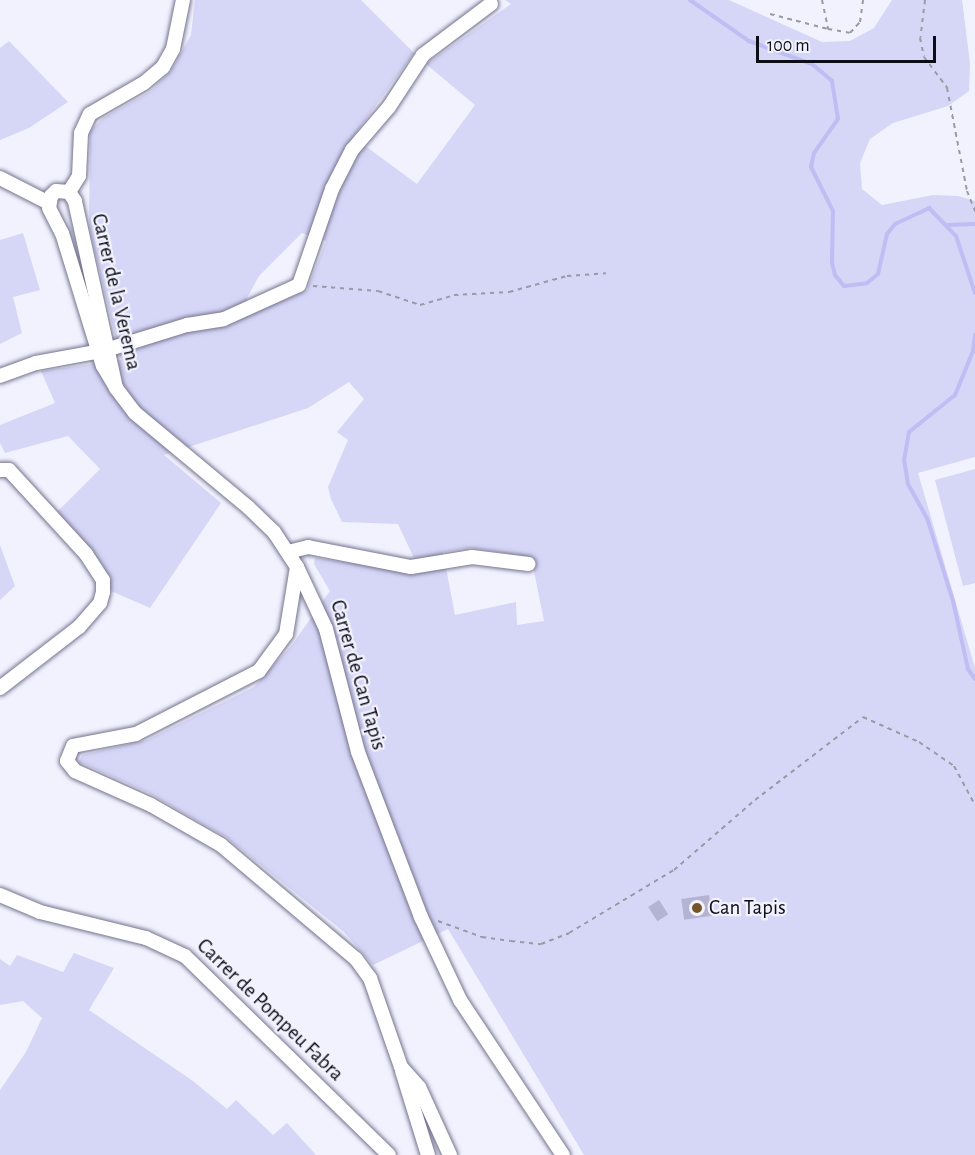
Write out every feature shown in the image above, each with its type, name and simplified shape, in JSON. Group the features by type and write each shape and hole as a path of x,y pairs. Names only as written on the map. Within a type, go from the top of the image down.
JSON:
{"street":[{"name":"Carrer de la Verema","path":"101,351 100,307 75,205 69,192 79,176 81,133 90,114 144,83 163,67 173,49 183,0"},
{"path":"0,376 36,363 101,351 187,325 224,319 299,285 332,189 352,150 389,107 423,55 491,4"},
{"path":"0,178 66,216 75,205"},
{"path":"51,208 56,192 69,192"},
{"name":"Carrer de Can Tapis","path":"51,208 116,388 135,413 249,508 288,552 297,567 326,629 358,752 421,917 460,1000 563,1155"},
{"path":"0,470 9,470 86,554 103,580 104,592 100,603 79,627 0,688"},
{"path":"288,552 308,547 411,567 472,557 529,564"},
{"path":"297,567 286,634 259,671 136,734 73,746 67,761 75,771 151,805 221,845 330,934 370,978 428,1155"},
{"name":"Carrer de Pompeu Fabra","path":"0,895 40,912 138,936 185,956 389,1155"},
{"path":"401,1067 419,1087 450,1155"}],"path":[{"path":"822,0 828,29"},
{"path":"770,14 850,33 860,22 863,0"},
{"path":"925,0 920,38 924,57 947,88 967,191 975,211"},
{"path":"299,285 378,291 420,305 453,295 510,292 567,276 606,273"},
{"path":"421,917 482,937 511,941 541,944 569,933 674,870 755,800 863,717 909,736 954,766 975,805"}],"shaded area":[{"path":"195,0 361,0 414,53 353,137 417,184 475,105 426,64 511,4 505,0 729,0 822,42 850,41 874,28 892,0 962,0 970,63 969,91 948,106 893,123 870,139 860,163 862,189 882,205 933,195 958,196 975,201 975,457 918,473 975,668 975,1155 584,1155 448,929 373,965 344,932 226,837 149,793 79,762 82,755 147,740 254,687 292,645 330,591 314,564 315,558 421,573 398,524 342,522 331,499 328,487 348,440 337,432 364,399 349,382 308,408 164,455 221,503 150,608 111,591 104,566 57,512 100,469 68,436 5,453 0,443 0,425 55,403 41,371 121,360 89,227 90,131 103,118 151,91 171,71 191,35","holes":["302,233 326,241 307,290 254,313 247,298 259,276","471,548 531,557 544,621 517,625 516,602 455,615 443,552"]},
{"path":"9,41 68,102 29,128 0,140 0,48"},
{"path":"23,233 40,290 13,297 22,333 0,344 0,240"},
{"path":"975,469 975,583 963,586 935,480"},
{"path":"0,545 15,586 0,600"},
{"path":"74,953 114,968 89,1010 193,1081 227,1109 236,1100 273,1135 287,1123 316,1155 0,1155 0,1090 26,1052 42,1018 23,1001 0,1005 0,959 10,966 17,955 63,972"}],"building":[{"name":"Can Tapis","path":"709,895 712,916 684,920 681,899"},
{"path":"659,900 668,914 657,921 648,907"}],"waterway":[{"path":"690,0 749,41 812,64 832,81 838,119 814,153 811,167 833,211 832,263 835,275 844,286 867,283 878,274 887,234 895,224 929,208 956,236 975,293"},
{"path":"948,225 975,224"},
{"path":"975,335 973,351 955,395 909,432 904,459 908,484 927,518 953,601 968,669 975,679"}],"place":[{"name":"Can Tapis","path":"697,908"}]}
